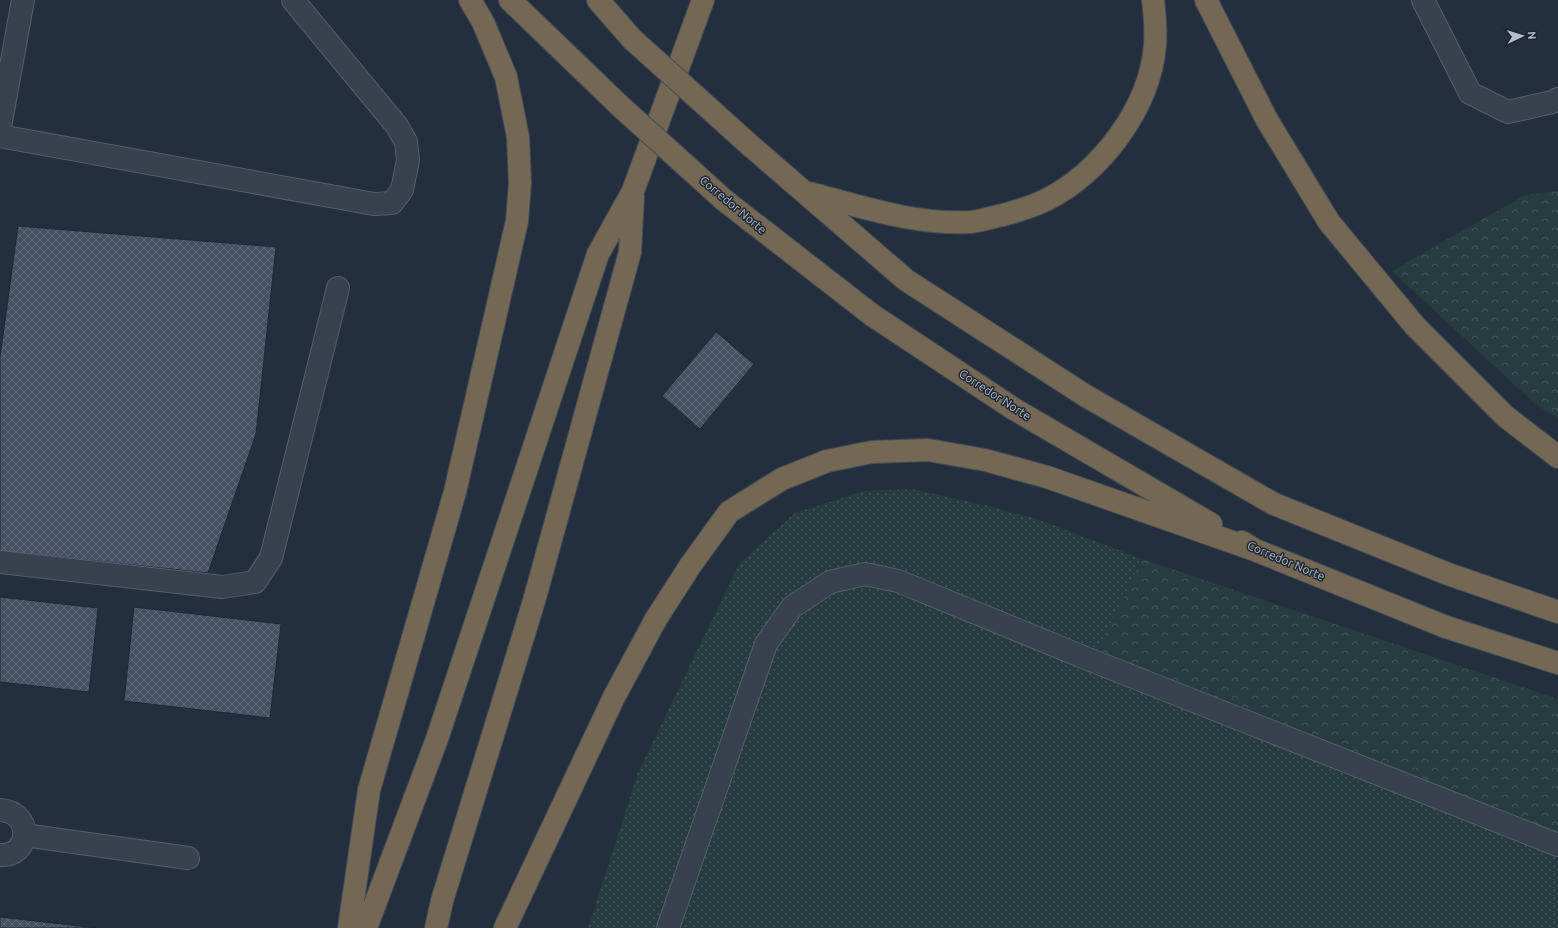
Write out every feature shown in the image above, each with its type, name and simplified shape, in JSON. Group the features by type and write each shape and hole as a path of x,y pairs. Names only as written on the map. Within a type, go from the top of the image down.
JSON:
{"highway":[{"path":"348,928 369,790 455,492 517,221 520,183 518,137 506,77 483,22 470,0"},
{"name":"Corredor Norte","path":"510,0 619,105 724,200 872,315 1007,404 1255,550 1446,627 1558,663"},
{"path":"598,0 632,39 752,147 906,280 1086,396 1274,504 1448,574 1558,612"},
{"path":"366,928 437,739 598,254 633,190 703,0"},
{"path":"804,191 884,213 944,222 972,222 1021,210 1046,200 1070,185 1091,169 1109,149 1126,126 1140,99 1149,75 1155,46 1153,0"},
{"path":"1206,0 1267,120 1329,222 1415,326 1505,416 1558,457"},
{"path":"436,928 442,901 534,601 630,252 633,190"},
{"path":"505,928 614,697 656,619 690,566 729,512 782,479 827,461 872,452 928,450 984,460 1047,477 1255,550"}],"lane":[{"path":"0,128 23,0"},
{"path":"0,136 374,204 392,203 402,190 408,160 406,142 397,126 293,0"},
{"path":"1423,0 1470,93 1508,112 1552,102 1558,99"},
{"path":"0,562 222,587 255,582 271,558 338,288"},
{"path":"668,928 766,644 792,607 830,582 865,574 898,581 1093,661 1558,845"},
{"path":"0,810 13,813 19,817 23,824 24,835 21,845 16,850 9,854 0,855"},
{"path":"24,835 188,858"}],"green space":[{"path":"1558,191 1558,419 1534,403 1392,271 1525,195"},
{"path":"911,489 984,505 1037,519 1142,559 1093,661 1558,845 1558,928 588,928 638,773 739,564 795,513 864,491"},
{"path":"1142,559 1558,699 1558,845 1093,661"}],"building":[{"path":"18,226 276,247 256,434 208,573 0,551 0,357"},
{"path":"716,332 754,364 700,429 662,396"},
{"path":"0,597 98,608 89,692 0,682"},
{"path":"134,607 281,624 270,718 124,701"},
{"path":"0,917 97,928 0,928"}]}
